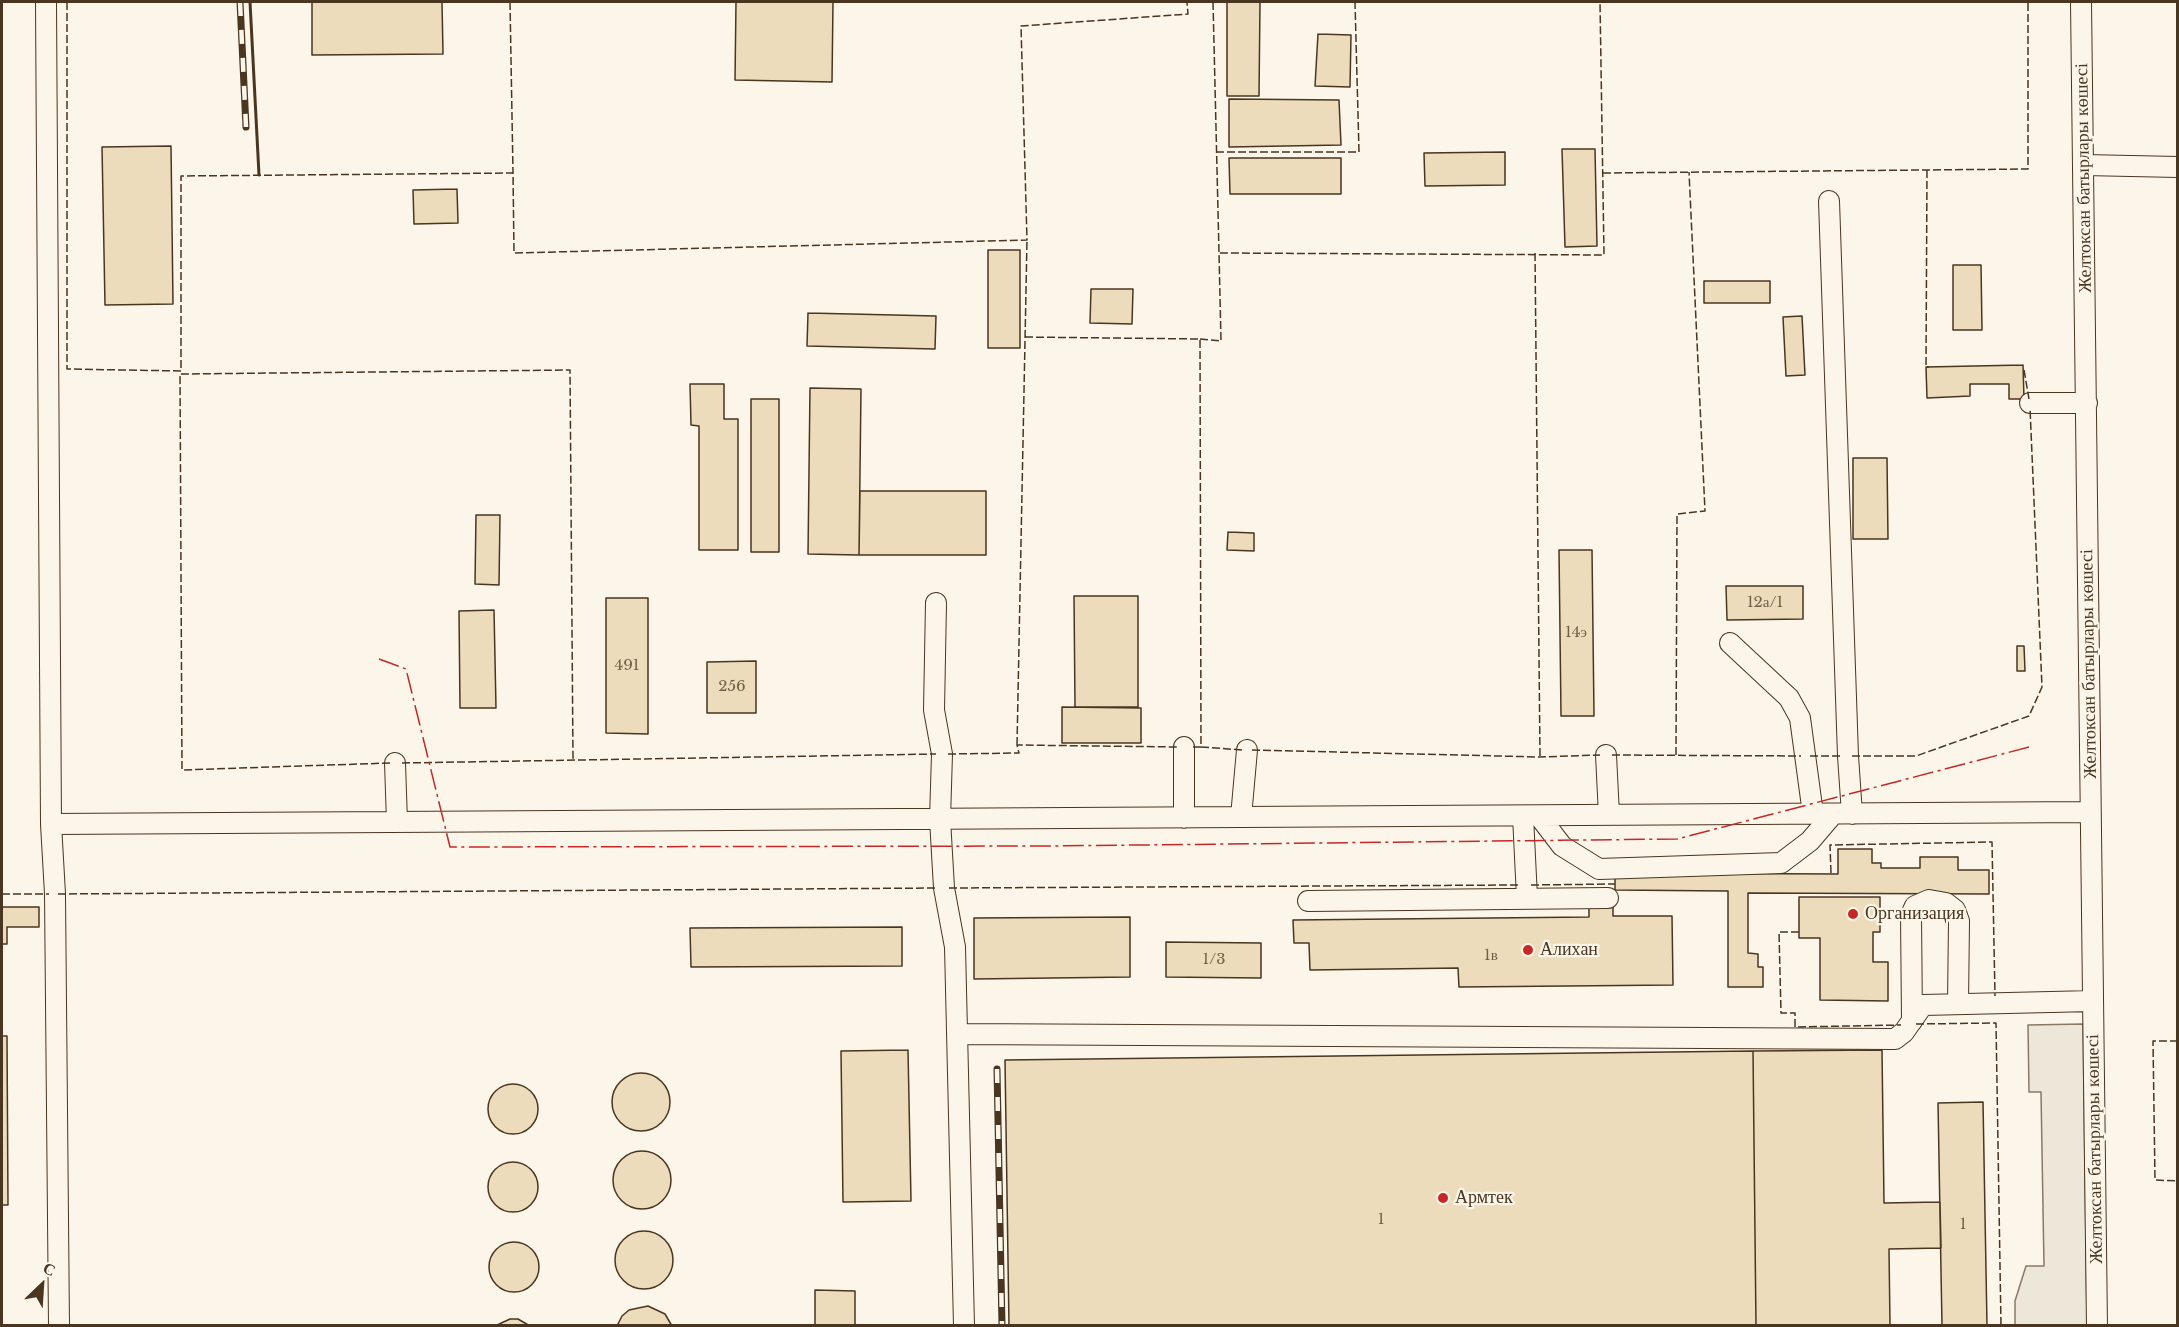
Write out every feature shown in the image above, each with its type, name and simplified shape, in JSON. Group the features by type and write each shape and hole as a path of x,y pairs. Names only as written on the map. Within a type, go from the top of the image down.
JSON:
{"street":[{"path":"46,2 51,824 55,894 59,1326"},
{"name":"Желтоксан батырлары көшесі","path":"2081,2 2097,1326"},
{"path":"2084,165 2178,167"},
{"path":"1531,816 1562,846 1599,869 1781,863 1842,814 1847,744 1829,201"},
{"path":"2030,403 2087,403"},
{"path":"936,603 933,710 942,754 940,819 944,888 955,947 964,1326"},
{"path":"1731,643 1789,698 1800,718 1814,814"},
{"path":"1184,747 1184,818"},
{"path":"1241,818 1247,750"},
{"path":"1606,755 1609,815"},
{"path":"395,763 397,822"},
{"path":"51,824 2090,812"},
{"path":"1527,898 1531,816"},
{"path":"1308,901 1608,898"},
{"path":"1912,1021 1911,915 1915,906 1929,900 1946,903 1956,910 1959,921 1958,1004"},
{"path":"957,1034 1895,1039 1904,1032 1923,1005 2093,1001"}],"shaded area":[{"path":"2083,1024 2087,1325 2015,1325 2015,1301 2026,1266 2044,1266 2041,1092 2029,1092 2028,1025"}],"building":[{"path":"312,2 442,2 443,54 312,55"},
{"path":"736,2 833,2 832,82 735,80"},
{"path":"1227,2 1260,2 1259,96 1227,96"},
{"path":"1318,34 1351,35 1350,87 1315,86"},
{"path":"1229,99 1339,100 1341,145 1229,147"},
{"path":"171,146 173,304 105,305 102,147"},
{"path":"1562,149 1595,149 1597,246 1565,247"},
{"path":"1505,152 1505,185 1425,186 1424,153"},
{"path":"1229,158 1341,158 1341,194 1230,194"},
{"path":"457,189 458,223 414,224 413,190"},
{"path":"988,250 1020,250 1020,348 988,348"},
{"path":"1953,265 1981,265 1982,330 1953,330"},
{"path":"1704,281 1770,281 1770,303 1704,303"},
{"path":"1091,289 1133,289 1132,324 1090,323"},
{"path":"808,313 936,316 935,349 807,346"},
{"path":"1802,316 1805,375 1786,376 1783,317"},
{"path":"2023,365 2024,399 2009,399 2009,384 1970,384 1970,396 1927,398 1926,367"},
{"path":"690,384 724,384 724,419 738,419 738,550 699,550 699,426 691,425"},
{"path":"810,388 861,389 859,555 808,554"},
{"path":"751,399 779,399 779,552 751,552"},
{"path":"1853,458 1887,458 1888,539 1853,539"},
{"path":"860,491 986,491 986,555 859,555"},
{"path":"476,515 500,515 499,585 475,584"},
{"path":"1228,532 1254,533 1254,551 1227,550"},
{"path":"1559,550 1592,550 1594,716 1561,716"},
{"path":"1726,586 1803,586 1803,619 1727,620"},
{"path":"1074,596 1138,596 1138,707 1075,707"},
{"path":"606,598 648,598 648,734 606,733"},
{"path":"494,610 496,708 460,708 459,611"},
{"path":"2017,646 2024,646 2025,671 2017,671"},
{"path":"756,661 756,713 707,713 707,662"},
{"path":"1062,707 1141,708 1141,743 1062,743"},
{"path":"1838,849 1872,849 1872,863 1881,863 1881,868 1920,868 1920,857 1958,857 1958,870 1989,870 1989,894 1748,893 1748,953 1758,954 1758,967 1763,967 1763,987 1728,987 1728,891 1615,890 1615,873 1838,874"},
{"path":"1799,897 1880,897 1880,932 1873,932 1873,962 1888,962 1888,1001 1820,1000 1820,938 1799,938"},
{"path":"1589,905 1613,905 1613,916 1672,916 1673,985 1459,987 1458,968 1310,970 1309,943 1294,943 1293,920 1589,917"},
{"path":"2,907 39,907 39,927 7,927 7,944 2,944"},
{"path":"1130,917 1130,977 974,979 974,918"},
{"path":"902,927 902,966 691,967 690,928"},
{"path":"1166,942 1261,943 1261,978 1166,977"},
{"path":"2,1036 7,1036 8,1205 2,1205"},
{"path":"908,1050 911,1201 843,1202 841,1051"},
{"path":"1882,1050 1884,1203 1940,1202 1941,1248 1889,1249 1890,1326 1756,1326 1753,1051"},
{"path":"1753,1051 1756,1326 1009,1326 1005,1060"},
{"path":"635,1073 647,1073 657,1077 666,1086 670,1108 662,1123 647,1131 635,1131 625,1127 616,1118 612,1108 612,1096 616,1086 625,1077"},
{"path":"508,1084 518,1084 531,1091 538,1104 538,1114 531,1127 518,1134 508,1134 499,1130 492,1123 488,1114 488,1104 492,1095 499,1088"},
{"path":"1983,1102 1987,1326 1942,1326 1938,1103"},
{"path":"636,1151 648,1151 663,1159 671,1174 671,1186 663,1201 648,1209 636,1209 621,1201 613,1186 613,1174 621,1159"},
{"path":"508,1162 518,1162 531,1169 538,1182 538,1192 531,1205 518,1212 508,1212 499,1208 492,1201 488,1192 488,1182 492,1173 499,1166"},
{"path":"638,1231 650,1231 665,1239 673,1254 673,1266 665,1281 650,1289 638,1289 623,1281 615,1266 615,1254 623,1239"},
{"path":"509,1242 519,1242 532,1249 539,1262 539,1272 532,1285 519,1292 509,1292 500,1288 493,1281 489,1272 489,1262 493,1253 500,1246"},
{"path":"815,1290 855,1291 855,1326 815,1326"},
{"path":"648,1306 665,1314 672,1326 617,1326 622,1316 629,1310"},
{"path":"510,1319 518,1319 530,1326 495,1326"}],"railway":[{"path":"240,2 246,127"},
{"path":"997,1069 1002,1326"}],"fence":[{"path":"67,2 67,369 181,371 181,176 513,173 514,253 1027,240 1021,26 1188,14 1187,2"},
{"path":"510,2 513,173"},
{"path":"1213,2 1219,253"},
{"path":"1216,152 1359,152 1355,2"},
{"path":"1200,339 1221,341 1219,253 1604,255 1600,2"},
{"path":"1603,173 2028,169 2028,2"},
{"path":"1927,170 1926,367 1929,367"},
{"path":"1676,755 1677,514 1705,511 1689,172"},
{"path":"1017,745 1027,240"},
{"path":"1535,253 1540,757"},
{"path":"1025,337 1200,339 1201,747 1190,747"},
{"path":"390,763 182,770 180,374 570,370 573,759"},
{"path":"2024,370 2029,399"},
{"path":"1852,756 1916,756 2029,716 2042,687 2030,408"},
{"path":"948,754 1019,753 1017,745 1178,747"},
{"path":"1201,747 1243,750"},
{"path":"1252,750 1540,757 1600,755"},
{"path":"402,763 936,754"},
{"path":"1612,755 1801,756"},
{"path":"1810,756 1843,756"},
{"path":"1831,873 1830,845 1992,842 1995,996"},
{"path":"1531,885 1615,884"},
{"path":"949,888 1519,885"},
{"path":"58,894 937,888"},
{"path":"2,894 49,894"},
{"path":"1799,932 1779,932 1781,1013 1795,1013 1795,1027 1901,1025"},
{"path":"1916,1024 1996,1023 2001,1326"},
{"path":"2178,1041 2153,1041 2155,1180 2178,1181"}],"wall":[{"path":"250,2 259,175"}],"power":[{"path":"379,659 406,669 450,847 1050,846 1677,839 2033,746"}],"place":[{"name":"Организация","path":"1853,914"},
{"name":"Алихан","path":"1528,950"},
{"name":"Армтек","path":"1443,1198"}]}
